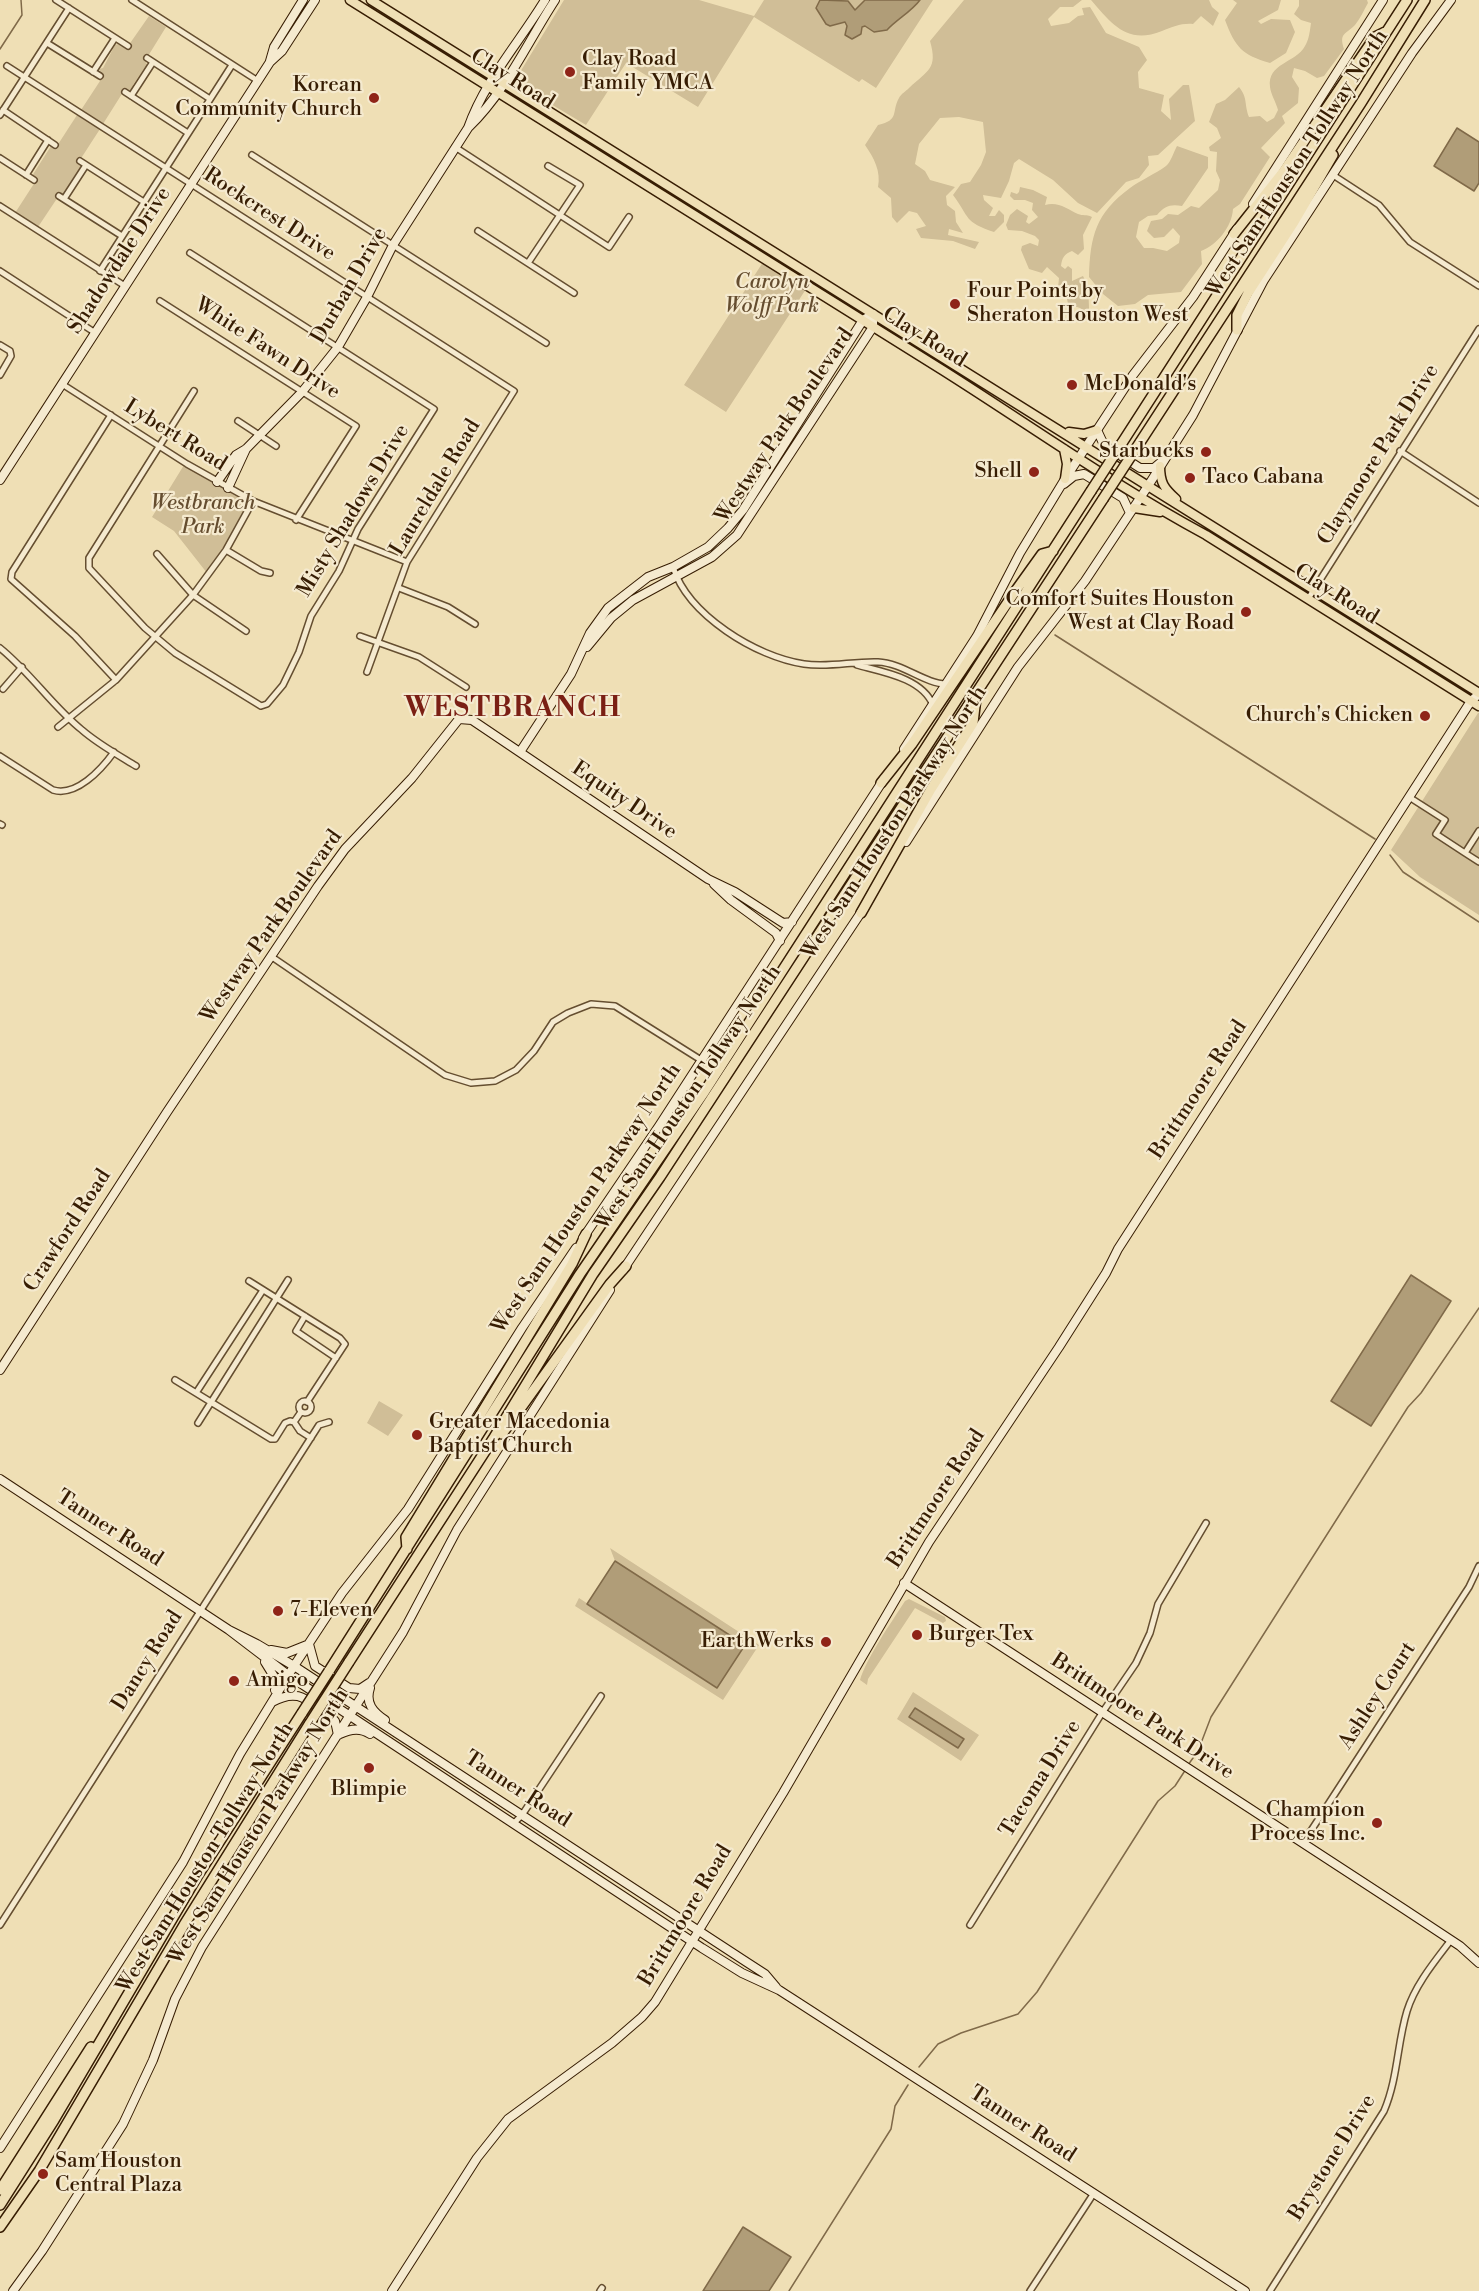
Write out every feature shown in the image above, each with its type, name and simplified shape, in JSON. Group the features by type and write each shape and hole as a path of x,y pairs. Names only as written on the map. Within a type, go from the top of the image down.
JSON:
{"highway":[{"name":"West Sam Houston Tollway North","path":"0,2203 51,2127 189,1891 580,1274 699,1101 1407,0"},
{"name":"West Sam Houston Tollway North","path":"0,2227 39,2171 184,1925 310,1723 493,1439 592,1274 660,1176 977,693 1361,103 1425,0"},
{"path":"1234,234 1283,172 1375,37 1387,30"},
{"path":"1237,330 1237,315 1248,293 1326,169 1361,103"},
{"path":"881,783 912,744 1042,554 1053,551"},
{"path":"861,913 931,789 973,723 977,693"},
{"path":"407,1549 406,1537 572,1264 586,1233"},
{"path":"493,1439 499,1438 610,1284 626,1266"},
{"path":"0,2190 172,1913 189,1891"}],"main road":[{"name":"Shadowdale Drive","path":"270,62 274,47 303,0"},
{"name":"Shadowdale Drive","path":"0,480 270,62 282,51 315,0"},
{"name":"Clay Road","path":"350,0 863,320 1173,518 1308,598 1475,704"},
{"name":"Clay Road","path":"371,0 1314,588 1479,694"},
{"name":"Durban Drive","path":"468,128 475,108 493,76 545,0"},
{"name":"Durban Drive","path":"217,482 236,455 246,449 302,392 338,347 393,245 468,128 499,92 555,0"},
{"name":"West Sam Houston Parkway North","path":"0,2148 187,1856 232,1767 288,1675 342,1593 414,1501 522,1328 780,941 977,636 1020,553 1078,458 1145,358 1193,297 1383,0"},
{"name":"West Sam Houston Parkway North","path":"13,2291 42,2251 123,2124 141,2090 175,1999 190,1967 403,1632 457,1530 626,1266 861,913 993,703 1023,660 1085,581 1148,486 1193,415 1264,280 1412,53 1451,0"},
{"path":"428,48 435,40"},
{"path":"566,135 573,126"},
{"path":"636,179 642,169"},
{"path":"701,219 706,209"},
{"path":"759,256 765,246"},
{"name":"Westway Park Boulevard","path":"167,1112 345,849 412,778 459,719 472,720 520,752 571,674 590,633 608,608 648,577 673,567 708,547 728,528 743,510 863,320 873,314"},
{"name":"Westway Park Boulevard","path":"580,655 611,618 633,600 712,557 737,535 873,327 873,314"},
{"path":"945,372 951,362"},
{"path":"1010,413 1016,404"},
{"path":"1060,430 1084,434 1097,430 1104,445 1140,468 1154,468 1162,463"},
{"name":"Durban Drive","path":"228,488 246,449"},
{"path":"1064,449 1067,464 1065,479"},
{"path":"1162,463 1160,480 1163,487 1190,511"},
{"path":"1060,488 1074,476 1084,474 1123,498 1132,510 1156,510 1173,518"},
{"path":"1230,550 1237,540"},
{"path":"1392,651 1397,641"},
{"name":"Brittmoore Road","path":"392,2291 477,2158 493,2137 515,2114 612,2043 642,2017 655,2002 783,1793 904,1583 964,1487 1059,1347 1106,1273 1118,1249 1409,797 1475,704 1479,694"},
{"name":"Equity Drive","path":"520,752 708,879 735,892 783,923 792,922"},
{"name":"Equity Drive","path":"708,879 731,900 776,933 780,941"},
{"name":"Crawford Road","path":"0,1370 167,1112"},
{"name":"Tanner Road","path":"0,1479 229,1630 294,1666 765,1974 779,1990"},
{"name":"Brittmoore Park Drive","path":"904,1583 1182,1766 1303,1842 1451,1940 1479,1963"},
{"path":"255,1646 287,1653 309,1644 315,1666 349,1688 360,1689 372,1681"},
{"path":"255,1646 274,1673 278,1683 271,1702"},
{"name":"Tanner Road","path":"255,1646 288,1675 513,1824 742,1973 779,1990 1245,2291"},
{"path":"372,1681 368,1694 372,1709 416,1746"},
{"path":"271,1702 285,1695 298,1695 331,1717 335,1721 338,1735 354,1729 366,1731 378,1739 393,1744"}],"street":[{"path":"56,0 128,46"},
{"path":"132,0 258,81"},
{"path":"55,145 2,113 69,8"},
{"path":"93,72 115,38"},
{"path":"47,43 100,76"},
{"path":"147,58 210,99"},
{"path":"131,96 153,62"},
{"path":"100,271 232,65"},
{"name":"Rockcrest Drive","path":"7,66 514,392"},
{"path":"124,92 188,133"},
{"path":"26,175 48,141"},
{"path":"455,147 609,247 629,217"},
{"path":"252,155 546,343"},
{"path":"0,158 34,180"},
{"path":"122,236 62,197 83,163 144,202"},
{"path":"528,263 580,185 548,166"},
{"path":"1333,175 1379,205 1410,242 1479,286"},
{"path":"0,206 125,286"},
{"path":"478,231 574,293"},
{"path":"190,253 338,347"},
{"path":"0,271 94,332"},
{"name":"White Fawn Drive","path":"160,301 356,426 296,520"},
{"name":"Claymoore Park Drive","path":"1308,598 1479,329"},
{"path":"0,345 11,354 0,375"},
{"name":"Misty Shadows Drive","path":"155,637 175,653 261,706 274,698 291,669 311,616 339,571 358,529 434,409 338,347"},
{"name":"Lybert Road","path":"62,384 217,482 253,501 296,520 407,562"},
{"path":"155,637 89,568 87,563 194,391"},
{"name":"Laureldale Road","path":"367,672 407,562 514,392"},
{"path":"111,415 12,572 11,579 75,636 116,680"},
{"path":"238,421 276,446"},
{"path":"1400,451 1479,503"},
{"path":"58,728 116,680 193,595 226,550 253,501"},
{"path":"226,550 261,571 270,573"},
{"path":"157,554 193,595 246,631"},
{"path":"673,567 676,576 701,611 767,654 806,664 878,662 913,672 935,684 946,684"},
{"path":"399,588 448,607 475,624"},
{"path":"360,636 418,657 466,687"},
{"path":"0,648 22,667 82,731 136,766"},
{"path":"853,664 900,678 928,694 933,705"},
{"path":"3,689 22,667"},
{"path":"0,756 46,786 60,792 72,789 98,771 114,752"},
{"path":"1409,797 1445,820 1436,834 1479,862"},
{"path":"1465,853 1479,831"},
{"path":"272,957 444,1075 471,1083 495,1082 516,1070 534,1051 553,1022 568,1012 591,1004 615,1006 701,1060"},
{"path":"198,1423 288,1280"},
{"path":"249,1281 340,1338 345,1344 307,1402 301,1402 299,1405 301,1412 294,1422"},
{"path":"196,1393 263,1290"},
{"path":"305,1316 296,1331 336,1358"},
{"path":"175,1380 271,1438 275,1439 285,1423 294,1422"},
{"path":"294,1422 300,1431 311,1438"},
{"name":"Dancy Road","path":"0,1925 319,1425 329,1422"},
{"name":"Tacoma Drive","path":"970,1925 1102,1713 1143,1652 1158,1604 1206,1523"},
{"name":"Ashley Court","path":"1303,1842 1469,1587 1479,1566"},
{"path":"513,1824 522,1815 601,1696"},
{"name":"Brystone Drive","path":"1270,2291 1384,2111 1395,2079 1409,2006 1416,1991 1451,1940"},
{"path":"1030,2291 1094,2193"}],"green space":[{"name":"Clay Road Family YMCA","path":"564,0 699,0 754,16 764,0 933,0 876,88 862,79 859,82 754,17 698,107 626,63 586,125 514,82"},
{"path":"964,0 1082,0 1073,7 1060,7 1048,19 1051,26 1069,23 1078,16 1084,15 1082,8 1090,7 1106,33 1139,47 1147,60 1138,72 1139,88 1164,95 1161,111 1171,120 1169,99 1183,85 1189,85 1195,121 1158,155 1148,156 1149,165 1139,178 1126,182 1097,213 1078,203 1053,180 1019,159 1014,163 1001,198 983,195 984,200 993,208 989,216 995,216 999,210 1004,215 1004,222 994,232 972,222 953,195 961,184 970,182 981,165 986,152 983,122 959,117 940,118 919,144 915,164 925,171 930,180 955,187 946,196 947,205 955,211 956,222 963,233 949,229 948,235 979,242 975,249 953,241 921,238 916,229 926,226 917,213 909,211 897,223 892,217 891,198 878,187 876,165 865,145 878,125 892,118 901,95 930,68 933,58 930,41"},
{"path":"1091,0 1209,0 1212,7 1219,13 1213,26 1201,16 1193,24 1181,25 1150,35 1139,35 1121,30"},
{"path":"1233,0 1281,0 1278,10 1258,21 1261,24 1271,19 1290,20 1295,32 1286,53 1270,63 1253,57 1241,49 1232,37 1225,20 1237,3"},
{"path":"1299,0 1367,0 1368,3 1357,23 1344,35 1342,40 1344,49 1324,76 1317,78 1294,68 1292,77 1299,88 1298,103 1282,116 1285,123 1261,148 1270,157 1240,204 1233,209 1227,229 1213,244 1201,251 1202,264 1181,292 1148,295 1135,304 1118,306 1103,294 1089,277 1093,237 1102,216 1130,188 1166,166 1177,146 1208,157 1208,168 1182,206 1168,206 1157,215 1148,216 1139,222 1136,237 1144,248 1167,251 1179,243 1180,236 1173,228 1164,237 1154,238 1147,231 1151,221 1162,219 1168,214 1178,215 1191,206 1199,208 1218,190 1220,180 1216,171 1217,152 1210,151 1209,147 1221,138 1217,128 1209,122 1216,104 1225,100 1239,87 1245,98 1249,117 1260,116 1267,122 1274,118 1278,110 1270,87 1270,79 1277,68 1301,52 1309,35 1311,23 1301,20 1294,14 1299,6"},
{"path":"149,16 166,27 145,61 148,66 145,67 130,91 125,89 103,124 81,110 100,81 102,75 99,69 103,68 115,45 118,44 126,49"},
{"path":"77,115 100,129 78,163 83,167 64,196 60,194 38,227 15,213 37,179 32,176 51,146 55,149"},
{"path":"1020,187 1047,197 1045,205 1058,205 1078,214 1092,217 1083,235 1084,249 1078,255 1072,251 1067,253 1061,266 1065,269 1068,266 1072,269 1072,281 1083,276 1089,300 1089,309 1085,313 1080,308 1068,304 1066,293 1058,288 1059,278 1047,267 1042,273 1029,269 1021,250 1022,246 1030,243 1038,246 1039,240 1022,231 1008,230 1006,225 1010,215 1017,209 1028,216 1026,222 1029,224 1038,217 1032,210 1033,203 1014,200 1010,196 1011,192 1017,194"},
{"name":"Carolyn Wolff Park","path":"765,259 808,286 726,412 684,385"},
{"name":"Westbranch Park","path":"184,465 244,499 247,503 231,535 207,573 174,531 152,517"},
{"path":"1478,713 1479,915 1420,877 1391,850"},
{"path":"379,1401 403,1415 388,1436 367,1423"},
{"path":"610,1548 759,1645 723,1700 575,1606 579,1598 716,1688 744,1645 615,1561"},
{"path":"909,1599 945,1617 946,1621 943,1623 915,1608 868,1679 867,1685 860,1680 868,1661 905,1601"},
{"path":"913,1692 979,1735 961,1761 897,1719"}],"shaded area":[{"path":"820,0 848,1 855,10 865,0 920,0 887,30 874,32 865,26 862,27 861,34 852,39 845,35 847,26 845,22 830,26 826,24 816,8"},
{"path":"1457,128 1479,142 1479,183 1474,191 1434,166"},
{"path":"1411,1275 1451,1301 1371,1426 1331,1401"},
{"path":"615,1561 745,1645 717,1688 587,1604"},
{"path":"915,1708 964,1739 958,1748 909,1717"},
{"path":"743,2227 791,2257 769,2291 703,2291"}],"waterway":[{"path":"0,49 22,15 21,0"},
{"path":"1055,635 1375,839"},
{"path":"1390,855 1403,872 1479,922"},
{"path":"1188,1765 1198,1751 1211,1717 1408,1407 1421,1393 1479,1308"},
{"path":"919,2067 938,2044 961,2033 1018,2014 1037,1992 1158,1801 1175,1786 1186,1769"},
{"path":"789,2291 891,2129 895,2106 908,2085"}],"place":[{"name":"Clay Road Family YMCA","path":"570,72"},
{"name":"Korean Community Church","path":"374,98"},
{"name":"Four Points by Sheraton Houston West","path":"955,304"},
{"name":"McDonald's","path":"1072,385"},
{"name":"Starbucks","path":"1206,452"},
{"name":"Shell","path":"1034,472"},
{"name":"Taco Cabana","path":"1190,478"},
{"name":"Comfort Suites Houston West at Clay Road","path":"1246,612"},
{"name":"Church's Chicken","path":"1425,716"},
{"name":"Greater Macedonia Baptist Church","path":"417,1435"},
{"name":"7-Eleven","path":"278,1611"},
{"name":"Burger Tex","path":"917,1635"},
{"name":"EarthWerks","path":"826,1642"},
{"name":"Amigo","path":"234,1681"},
{"name":"Blimpie","path":"369,1768"},
{"name":"Champion Process Inc.","path":"1377,1823"},
{"name":"Sam Houston Central Plaza","path":"43,2174"}],"district":[{"name":"WESTBRANCH","path":"513,710"}]}
